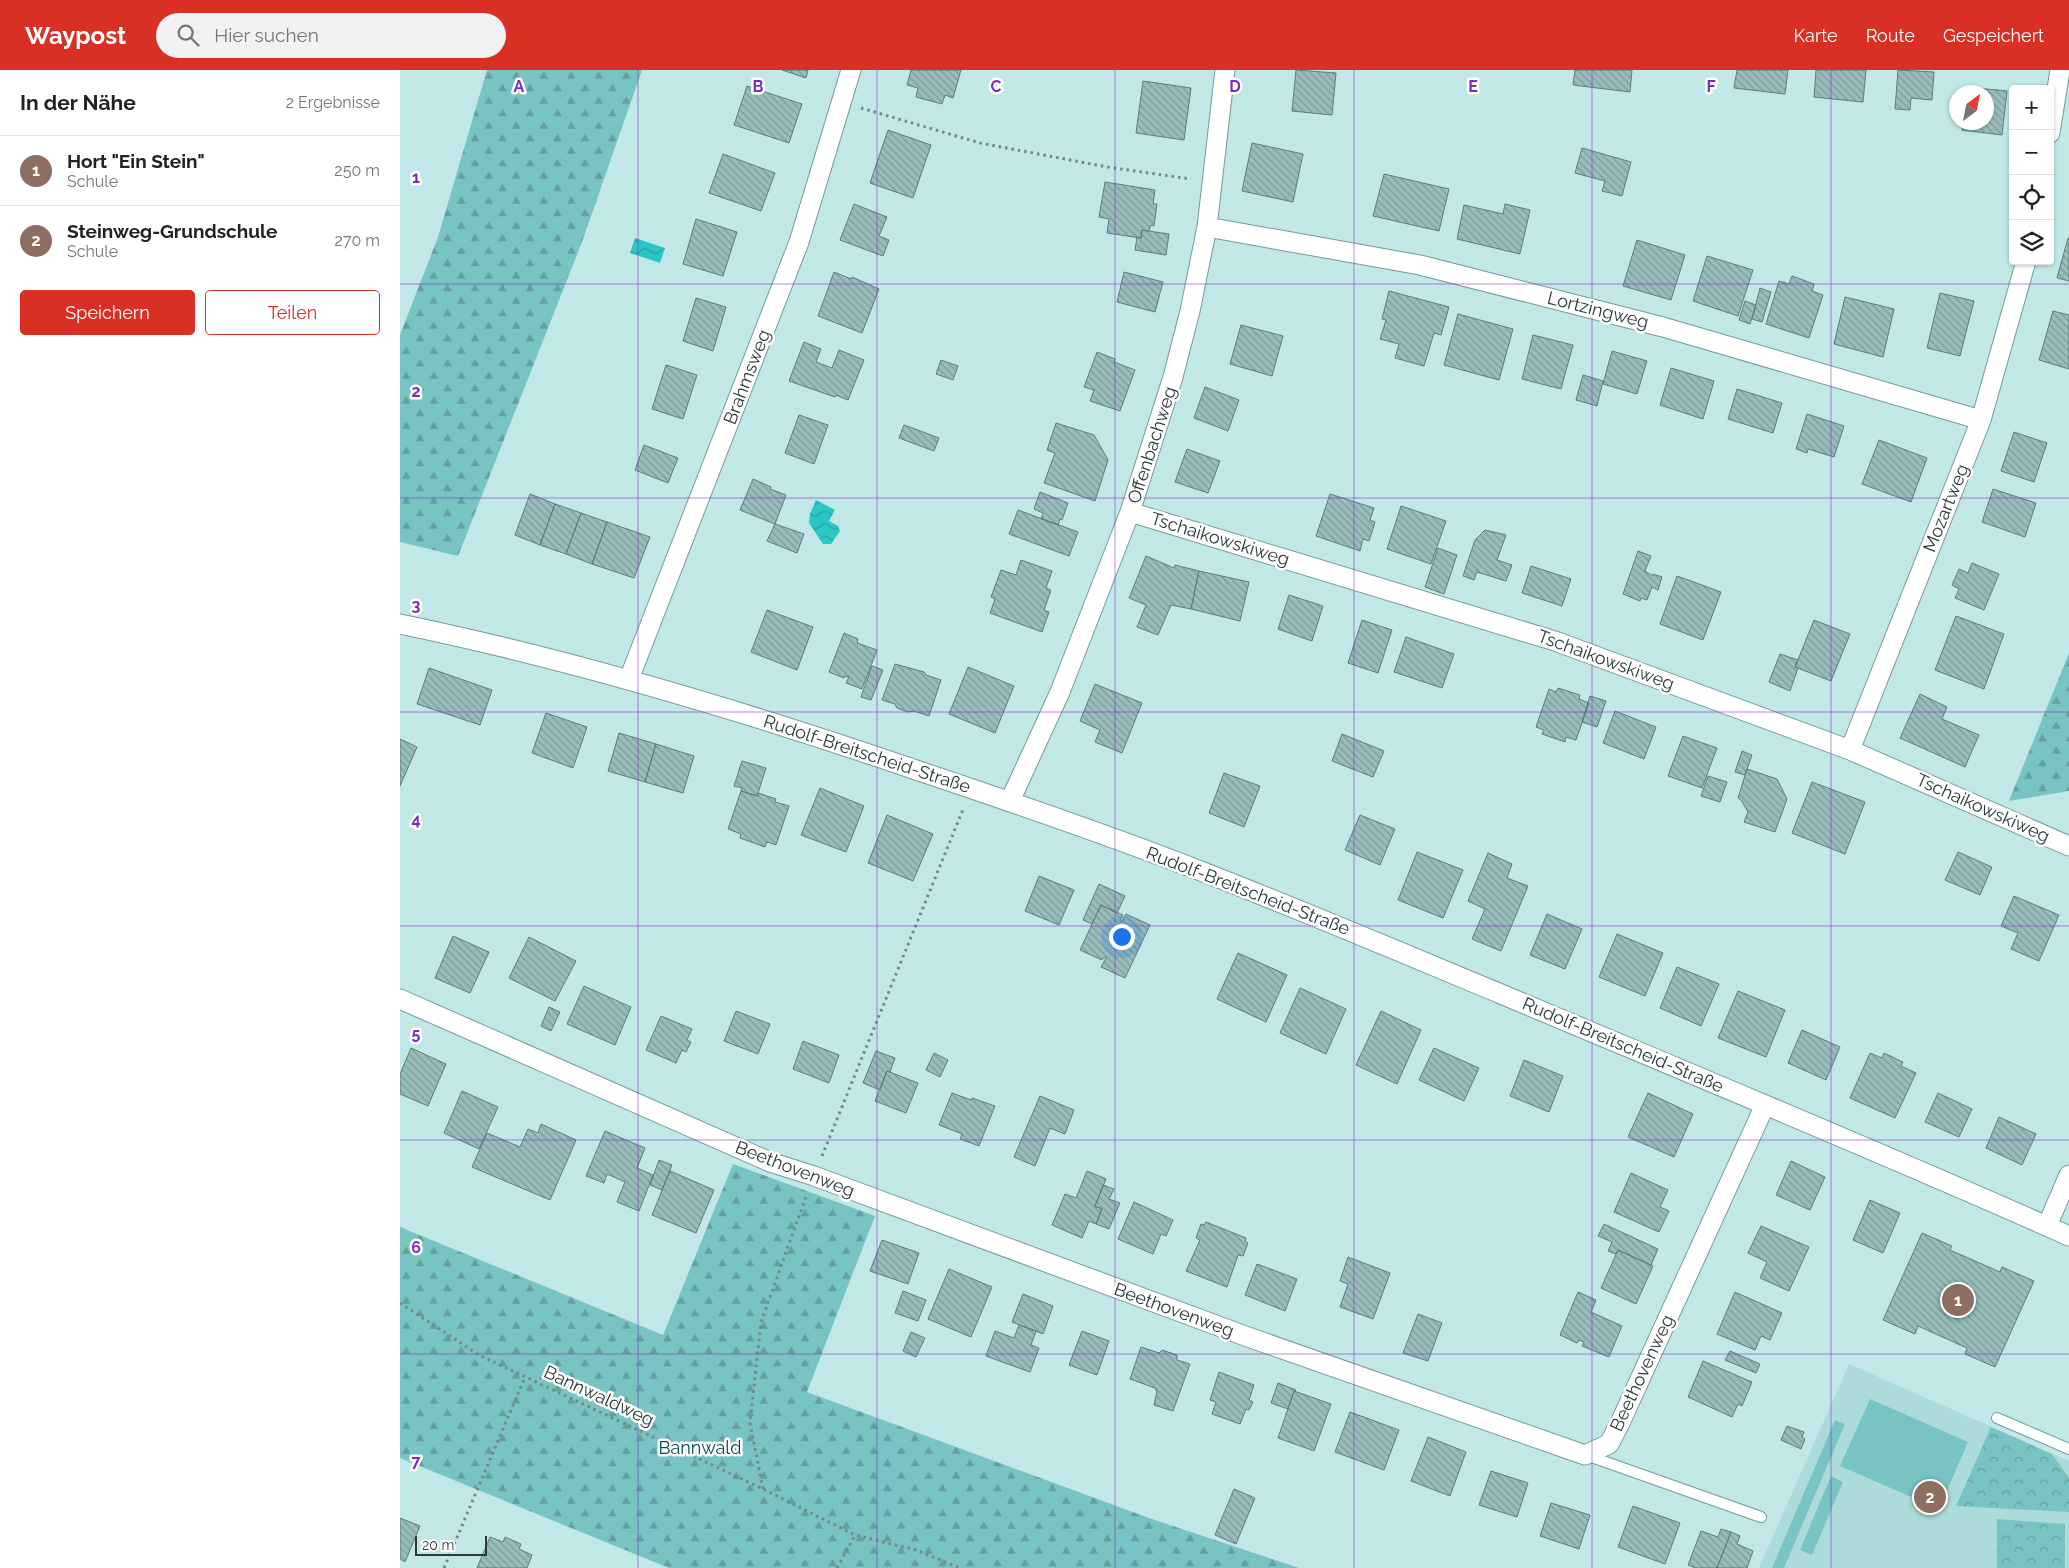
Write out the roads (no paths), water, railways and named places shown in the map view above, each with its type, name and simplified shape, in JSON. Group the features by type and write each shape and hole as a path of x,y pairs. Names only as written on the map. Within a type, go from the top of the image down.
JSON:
{"street":[{"name":"Brahmsweg","path":"629,679 799,242 852,70"},
{"name":"Offenbachweg","path":"1010,801 1060,692 1130,512 1173,376 1190,312 1207,227 1225,70"},
{"path":"2050,130 2060,70"},
{"name":"Lortzingweg","path":"1207,227 1420,265 1663,327 1981,420"},
{"name":"Mozartweg","path":"1850,750 1981,420 2025,265"},
{"name":"Tschaikowskiweg","path":"1130,512 1555,641 1850,750 2069,846"},
{"name":"Rudolf-Breitscheid-Straße","path":"400,624 464,637 629,679 799,730 1010,801 1210,875 1765,1105 2069,1236"},
{"name":"Beethovenweg","path":"400,999 770,1162 814,1176 1248,1337 1585,1455 1609,1444 1620,1423 1765,1105"},
{"path":"2047,1226 2069,1175"}],"lane":[{"path":"1997,1418 2069,1449"},
{"path":"1585,1455 1761,1516"}],"water":[{"path":"635,238 665,248 660,263 630,253"},
{"path":"816,500 835,510 829,521 838,526 840,531 831,544 823,544 809,523 810,514"}],"place":[{"name":"Hort \"Ein Stein\"","path":"1958,1300"},
{"name":"Steinweg-Grundschule","path":"1930,1497"}],"park label":[{"name":"Bannwald","path":"700,1448"}]}
